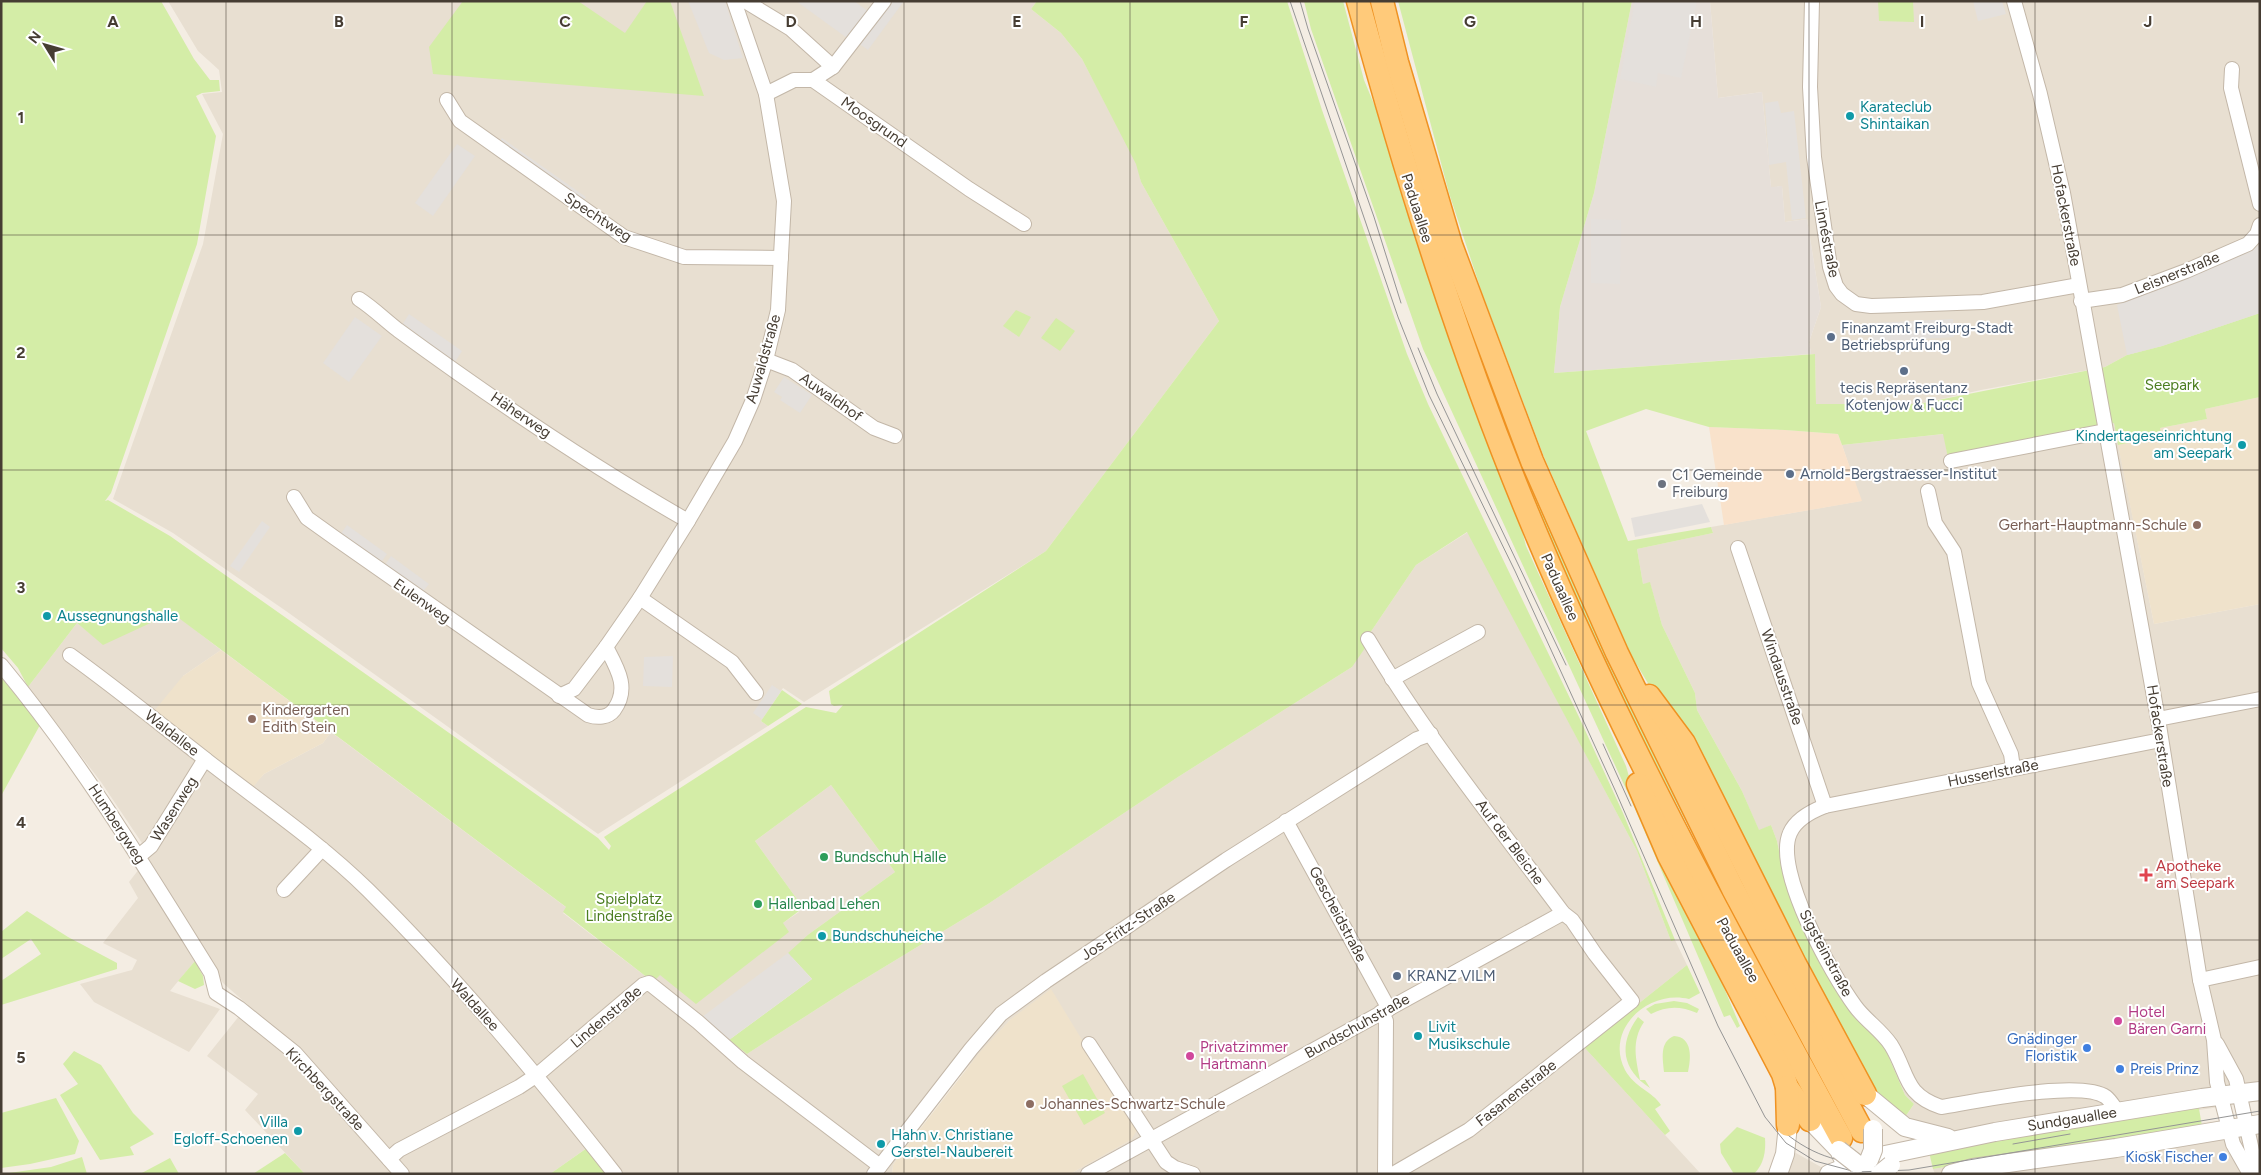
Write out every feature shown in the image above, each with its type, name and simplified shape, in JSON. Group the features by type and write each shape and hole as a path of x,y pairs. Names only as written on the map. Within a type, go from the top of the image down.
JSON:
{"highway":[{"name":"Paduaallee","path":"1358,1 1404,168 1473,373 1538,539 1616,711 1714,904 1828,1136"},
{"name":"Paduaallee","path":"1382,1 1397,62 1451,245 1532,461 1617,653 1733,889 1868,1130"},
{"path":"1617,653 1684,743 1795,964 1866,1094"},
{"path":"1616,711 1638,786 1669,856 1783,1074 1787,1087 1788,1125"},
{"path":"1787,1087 1828,1136"}],"street":[{"name":"Auwaldstraße","path":"559,696 574,689 606,647 640,598 688,521 735,440 753,400 766,360 778,310 784,201 766,94 734,1"},
{"path":"745,1 790,29 833,68"},
{"path":"766,94 794,80 813,80 833,68 884,1"},
{"name":"Linnéstraße","path":"1812,1 1810,81 1814,157 1830,267 1836,286 1842,294 1856,304 1871,306 1982,302 2079,285"},
{"name":"Hofackerstraße","path":"2014,1 2049,129 2063,193 2158,719 2200,980 2214,1040 2218,1082 2228,1130 2233,1144 2252,1174"},
{"path":"2232,69 2231,88 2260,204"},
{"name":"Moosgrund","path":"813,80 969,189 1024,224"},
{"name":"Spechtweg","path":"447,100 460,121 624,237 684,257 717,259 782,258"},
{"name":"Leisnerstraße","path":"2081,301 2122,295 2186,271 2248,244 2257,234 2260,225"},
{"name":"Häherweg","path":"359,299 396,328 503,404 633,490 688,521"},
{"name":"Auwaldhof","path":"766,360 792,370 874,428 895,436"},
{"path":"1951,461 2105,432"},
{"path":"1928,491 1935,524 1954,552 1979,683 2011,754 2013,768"},
{"name":"Eulenweg","path":"294,497 307,518 559,696"},
{"name":"Windausstraße","path":"1738,548 1825,806"},
{"path":"640,598 732,662 756,693"},
{"path":"1392,679 1478,632"},
{"name":"Auf der Bleiche","path":"1368,639 1392,679 1478,801 1563,913 1572,920 1595,954 1632,1001"},
{"path":"559,696 588,715 602,717 612,713 620,701 622,684 620,675 606,647"},
{"name":"Waldallee","path":"70,655 322,849 367,890 408,932 536,1075 615,1174"},
{"name":"Humbergweg","path":"1,665 61,741 139,856 211,973 216,993"},
{"path":"2158,719 2260,699"},
{"name":"Jos-Fritz-Straße","path":"877,1170 971,1049 1002,1014 1049,979 1286,821 1417,740 1431,734"},
{"name":"Husserlstraße","path":"1825,806 2161,740"},
{"name":"Wasenweg","path":"139,856 151,846 205,759"},
{"name":"Sigsteinstraße","path":"1825,806 1808,813 1790,831 1787,855 1795,894 1842,988 1869,1023 1891,1045 1916,1095 1926,1102 1941,1107 2043,1090 2081,1090 2105,1096 2118,1112"},
{"name":"Gescheidstraße","path":"1286,821 1385,1010 1385,1174"},
{"path":"284,890 322,849"},
{"name":"Bundschuhstraße","path":"1088,1174 1563,913"},
{"path":"2200,980 2260,967"},
{"name":"Lindenstraße","path":"389,1159 399,1150 519,1087 649,983 877,1170"},
{"name":"Kirchbergstraße","path":"216,993 239,1008 294,1053 402,1174"},
{"name":"Fasanenstraße","path":"1393,1174 1469,1130 1632,1001"},
{"name":"Hofackerstraße","path":"2214,1040 2236,1079 2241,1101 2253,1125 2252,1174"},
{"path":"1089,1044 1166,1162 1175,1168 1193,1174"},
{"name":"Sundgauallee","path":"1861,1168 1928,1144 1953,1139 2118,1112 2241,1101 2260,1091"},
{"path":"1828,1136 1861,1168 1873,1150 1868,1130 1872,1114 1866,1094"},
{"path":"1866,1094 1905,1127 1953,1139"},
{"path":"1778,1174 1785,1154 1788,1125"},
{"path":"1951,1174 1972,1168 2253,1125"}],"shaded area":[{"path":"168,1 1037,1 1031,9 1061,33 1082,59 1137,164 1141,182 1219,321 1046,551 804,702 783,688 761,721 768,726 598,834 286,611 173,533 113,499 203,244 223,134 202,94 222,92 219,70 198,51"},
{"path":"688,1 725,1 743,58 724,60 709,53"},
{"path":"796,1 854,1 868,11 847,38"},
{"path":"888,1 904,1 868,50 858,43"},
{"path":"1632,1 1710,1 1718,98 1762,92 1771,187 1782,186 1785,222 1807,219 1821,307 1809,342 1811,354 1554,373 1560,307 1594,193"},
{"path":"1635,1 1697,1 1681,78 1658,73 1656,87 1620,79"},
{"path":"1710,1 2260,1 2260,313 2162,346 2127,355 2105,367 1981,390 1918,404 1816,404 1815,354 1811,354 1809,342 1821,307 1807,219 1785,222 1782,186 1771,188 1762,92 1718,98"},
{"path":"1973,1 2002,1 2006,14 1978,21"},
{"path":"1778,101 1781,113 1794,111 1806,218 1792,220 1786,162 1769,165 1765,103"},
{"path":"502,138 586,197 583,201 498,143"},
{"path":"457,144 475,156 433,216 415,203"},
{"path":"1591,219 1621,220 1620,284 1591,283"},
{"path":"2260,244 2260,313 2162,346 2127,355 2117,305"},
{"path":"409,314 462,351 455,362 402,325"},
{"path":"355,317 382,336 349,382 323,363"},
{"path":"1953,319 1954,337 1872,342 1871,323"},
{"path":"784,377 812,395 800,413 780,400 782,397 774,392"},
{"name":"Gerhart-Hauptmann-Schule","path":"2260,397 2260,604 2154,624 2118,445 2161,436 2160,428 2207,419 2205,409"},
{"path":"2114,423 2154,624 2260,604 2260,1101 2199,1110 2198,1104 1929,1151 1905,1117 1914,1104 1905,1095 1884,1046 1854,1017 1797,911 1786,885 1777,841 1771,825 1759,831 1742,791 1697,710 1695,693 1662,625 1650,583 1643,584 1637,549 1713,533 1711,527 1861,501 1842,445 1944,434 1948,457 2090,431"},
{"path":"1709,427 1838,434 1862,501 1724,525"},
{"path":"1702,504 1710,522 1635,537 1631,518"},
{"path":"262,521 270,527 239,572 230,566"},
{"path":"347,525 387,554 380,564 340,535"},
{"path":"1468,532 1637,851 1671,941 1675,940 1687,965 1584,1047 1701,1174 1070,1174 1131,1140 1011,1019 959,1077 899,1156 893,1165 892,1174 624,1174 598,1140 550,1174 305,1174 245,1110 258,1094 207,1056 248,1005 223,983 204,950 170,991 220,1009 189,1052 94,1002 80,984 132,970 137,960 103,943 138,898 129,882 150,855 101,782 28,687 77,623 103,644 172,612 221,650 183,676 252,787 264,774 323,743 331,732 567,908 563,913 653,982 660,974 783,923 799,912 797,909 802,906 755,841 831,785 895,872 809,934 729,1041 747,1054 848,989 988,904 1178,777 1352,667 1360,642 1370,633 1416,565"},
{"path":"391,556 429,584 422,593 384,566"},
{"path":"221,650 331,732 323,743 264,774 253,787 154,711 183,676"},
{"path":"673,656 672,687 643,686 644,657"},
{"path":"772,685 781,691 762,719 753,713"},
{"path":"788,953 812,979 729,1040 702,1017"},
{"name":"Johannes-Schwartz-Schule","path":"1051,989 1137,1130 1131,1140 1070,1174 892,1174 893,1165 899,1156 980,1052 1011,1019"},
{"path":"2260,1115 2260,1174 1935,1174 1933,1169 2202,1125 2201,1123"},
{"path":"1776,1142 1821,1167 1842,1174 1770,1174 1781,1152"}],"green space":[{"name":"Spielplatz Lindenstraße","path":"1,1 161,1 194,59 210,80 219,80 220,91 202,93 196,96 216,136 197,244 111,493 105,501 108,500 170,536 598,838 609,850 611,846 604,837 806,707 836,713 843,705 834,706 831,704 829,691 1046,551 1219,321 1141,182 1136,164 1082,59 1061,33 1031,9 1037,1 1287,1 1322,110 1407,354 1428,404 1579,717 1623,813 1675,940 1671,941 1637,851 1467,532 1416,565 1370,633 1361,642 1365,648 1352,667 1178,777 988,904 848,989 747,1054 729,1040 812,979 788,953 809,934 895,872 831,785 755,841 802,906 797,909 799,911 783,923 789,932 696,1004 660,975 653,982 563,912 566,907 172,613 103,645 77,623 28,687 18,668 1,648"},
{"path":"463,1 578,1 625,33 647,1 670,1 704,96 433,74 429,47"},
{"path":"1304,1 1343,1 1364,80 1386,133 1440,312 1514,499 1526,546 1626,766 1635,798 1717,971 1740,1026 1737,1028 1730,1015 1724,1017 1632,802 1423,349 1311,29"},
{"path":"1370,1 1375,1 1422,173 1710,868 1635,724 1582,615 1509,437 1482,365 1433,221 1389,75"},
{"name":"Seepark","path":"1398,1 1632,1 1594,193 1560,307 1554,373 1815,354 1816,404 1918,404 2105,367 2127,355 2162,346 2260,313 2260,397 2205,409 2207,419 2160,428 2162,436 2118,445 2114,423 2090,431 1948,458 1943,434 1842,445 1838,434 1709,427 1646,409 1586,431 1628,541 1711,527 1713,533 1637,549 1643,584 1650,582 1662,625 1695,693 1697,710 1742,791 1759,830 1771,825 1777,841 1786,885 1797,911 1854,1017 1884,1046 1905,1095 1914,1104 1905,1117 1885,1104 1874,1088 1700,760 1652,690 1631,655 1544,457 1482,293 1449,193"},
{"path":"1878,1 1913,1 1914,22 1879,21"},
{"path":"1016,310 1031,317 1019,337 1003,326"},
{"path":"1056,318 1075,331 1060,351 1041,338"},
{"path":"1,677 40,725 1,796"},
{"path":"782,690 802,704 768,726 761,721"},
{"path":"27,911 68,937 117,963 117,969 1,1005 1,981 41,954 31,939 1,959 1,932"},
{"path":"195,961 203,976 204,985 195,989 178,981"},
{"path":"1687,965 1700,993 1689,999 1674,997 1659,1000 1646,1006 1634,1015 1625,1027 1621,1040 1620,1055 1625,1070 1634,1081 1661,1105 1655,1109 1670,1131 1665,1135 1584,1047"},
{"path":"1674,1001 1687,1003 1699,1009 1697,1013 1685,1009 1668,1008 1651,1014 1646,1009 1655,1004"},
{"path":"1638,1017 1644,1022 1637,1036 1636,1043 1640,1080 1629,1065 1626,1056 1628,1037"},
{"path":"1674,1036 1680,1037 1688,1044 1690,1061 1688,1072 1664,1072 1664,1047 1666,1042"},
{"path":"74,1051 101,1065 133,1113 154,1134 130,1147 134,1155 100,1160 60,1095 78,1084 63,1064"},
{"path":"1083,1074 1105,1113 1084,1125 1062,1086"},
{"path":"1640,1080 1645,1080 1650,1088"},
{"path":"56,1098 79,1141 75,1154 1,1168 1,1113"},
{"path":"2198,1103 2202,1126 1933,1169 1929,1152"},
{"path":"1737,1127 1765,1138 1764,1157 1754,1174 1734,1174 1721,1153 1720,1144"},
{"path":"587,1148 607,1174 550,1174"},
{"path":"285,1153 305,1174 253,1174"},
{"path":"82,1157 87,1174 2,1174 51,1167"},
{"path":"170,1158 179,1174 140,1174"}],"tram line":[{"path":"1290,1 1398,317 1429,395 1515,571 1615,790 1718,1026 1765,1117 1786,1143 1815,1161 1856,1172 1909,1170 2260,1111"},
{"path":"1300,1 1308,29 1374,217 1401,303"},
{"path":"1418,348 1437,394 1566,665"},
{"path":"1603,744 1631,806"},
{"path":"2013,1144 2070,1134"},
{"path":"1789,1136 1813,1151 1837,1160 1862,1164 1890,1165"}],"place":[{"name":"Karateclub Shintaikan","path":"1850,116"},
{"name":"Finanzamt Freiburg-Stadt Betriebsprüfung","path":"1831,337"},
{"name":"tecis Repräsentanz Kotenjow & Fucci","path":"1904,371"},
{"name":"Kindertageseinrichtung am Seepark","path":"2242,445"},
{"name":"Arnold-Bergstraesser-Institut","path":"1790,474"},
{"name":"C1 Gemeinde Freiburg","path":"1662,484"},
{"name":"Gerhart-Hauptmann-Schule","path":"2197,525"},
{"name":"Aussegnungshalle","path":"47,616"},
{"name":"Kindergarten Edith Stein","path":"252,719"},
{"name":"Bundschuh Halle","path":"824,857"},
{"name":"Apotheke am Seepark","path":"2146,875"},
{"name":"Hallenbad Lehen","path":"758,904"},
{"name":"Bundschuheiche","path":"822,936"},
{"name":"KRANZ VILM","path":"1397,976"},
{"name":"Hotel Bären Garni","path":"2118,1021"},
{"name":"Livit Musikschule","path":"1418,1036"},
{"name":"Gnädinger Floristik","path":"2087,1048"},
{"name":"Privatzimmer Hartmann","path":"1190,1056"},
{"name":"Preis Prinz","path":"2120,1069"},
{"name":"Johannes-Schwartz-Schule","path":"1030,1104"},
{"name":"Villa Egloff-Schoenen","path":"298,1131"},
{"name":"Hahn v. Christiane Gerstel-Naubereit","path":"881,1144"},
{"name":"Kiosk Fischer","path":"2223,1157"}]}
